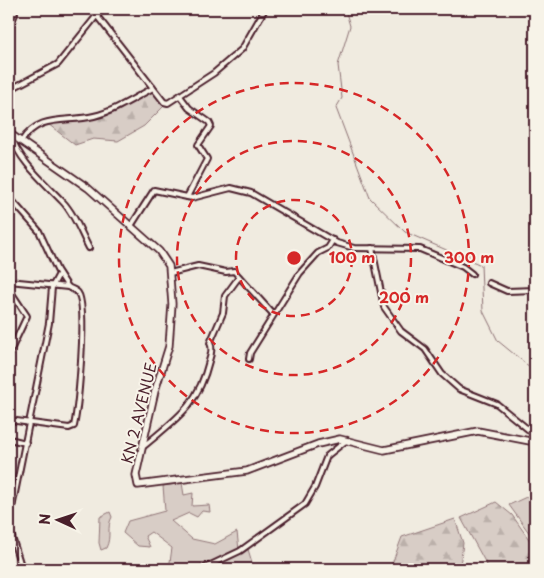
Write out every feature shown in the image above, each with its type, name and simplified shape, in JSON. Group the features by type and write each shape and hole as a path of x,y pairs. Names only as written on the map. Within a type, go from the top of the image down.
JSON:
{"main road":[{"name":"KN 2 AVENUE","path":"9,134 73,176 131,226 164,258 170,273 172,304 169,346 155,391 136,475 138,486 247,471 318,444 334,440 348,439 384,450 478,431 535,442"}],"street":[{"path":"9,90 58,64 102,9"},
{"path":"97,16 164,102 171,102 214,73 242,49 265,9"},
{"path":"9,29 15,14"},
{"path":"9,72 13,87"},
{"path":"21,142 27,132 35,125 94,116 116,108 153,88"},
{"path":"180,96 189,108 209,122 211,126 198,145 207,159 187,197"},
{"path":"9,134 14,146 38,177 66,205 89,248"},
{"path":"131,226 154,190 187,197 197,197 231,188 251,193 333,240 354,248 396,247 420,249 454,263 472,274"},
{"path":"9,197 39,231 68,287 78,294 81,318 81,362 74,426 69,428 9,420"},
{"path":"249,359 250,353 273,314 300,273 318,253 328,248 333,240"},
{"path":"372,248 384,307 401,331 425,349 442,374 459,388 498,404 535,435"},
{"path":"170,273 192,267 204,267 226,272 234,271 273,314"},
{"path":"22,569 10,532 10,518 49,323 52,287 60,274"},
{"path":"144,446 189,407 197,396 208,365 212,347 210,343 223,312 225,296 239,278"},
{"path":"9,281 52,287 68,287"},
{"path":"488,283 507,291 535,290"},
{"path":"9,289 27,316 9,354"},
{"path":"9,439 26,443"},
{"path":"202,569 240,551 305,504 315,487 327,456 348,439"}],"green space":[{"path":"153,90 164,106 144,126 118,141 93,139 75,145 48,124 82,118 94,119"},
{"path":"182,483 184,495 193,493 192,506 209,505 210,512 202,511 197,517 189,513 171,521 192,539 215,544 237,532 239,550 247,546 254,569 169,569 172,548 151,532 145,536 150,547 138,546 123,533 128,521 165,511 163,486"},
{"path":"535,493 535,541 509,505"},
{"path":"496,502 512,515 535,548 535,569 489,569 461,518"},
{"path":"110,512 112,517 109,525 109,540 106,548 101,550 99,543 100,517"},
{"path":"455,519 463,543 460,566 462,569 390,569 402,537"}],"waterway":[{"path":"345,9 350,26 338,65 342,98 336,108 370,198 405,232 481,265 483,311 498,341 531,368 535,369"}]}
